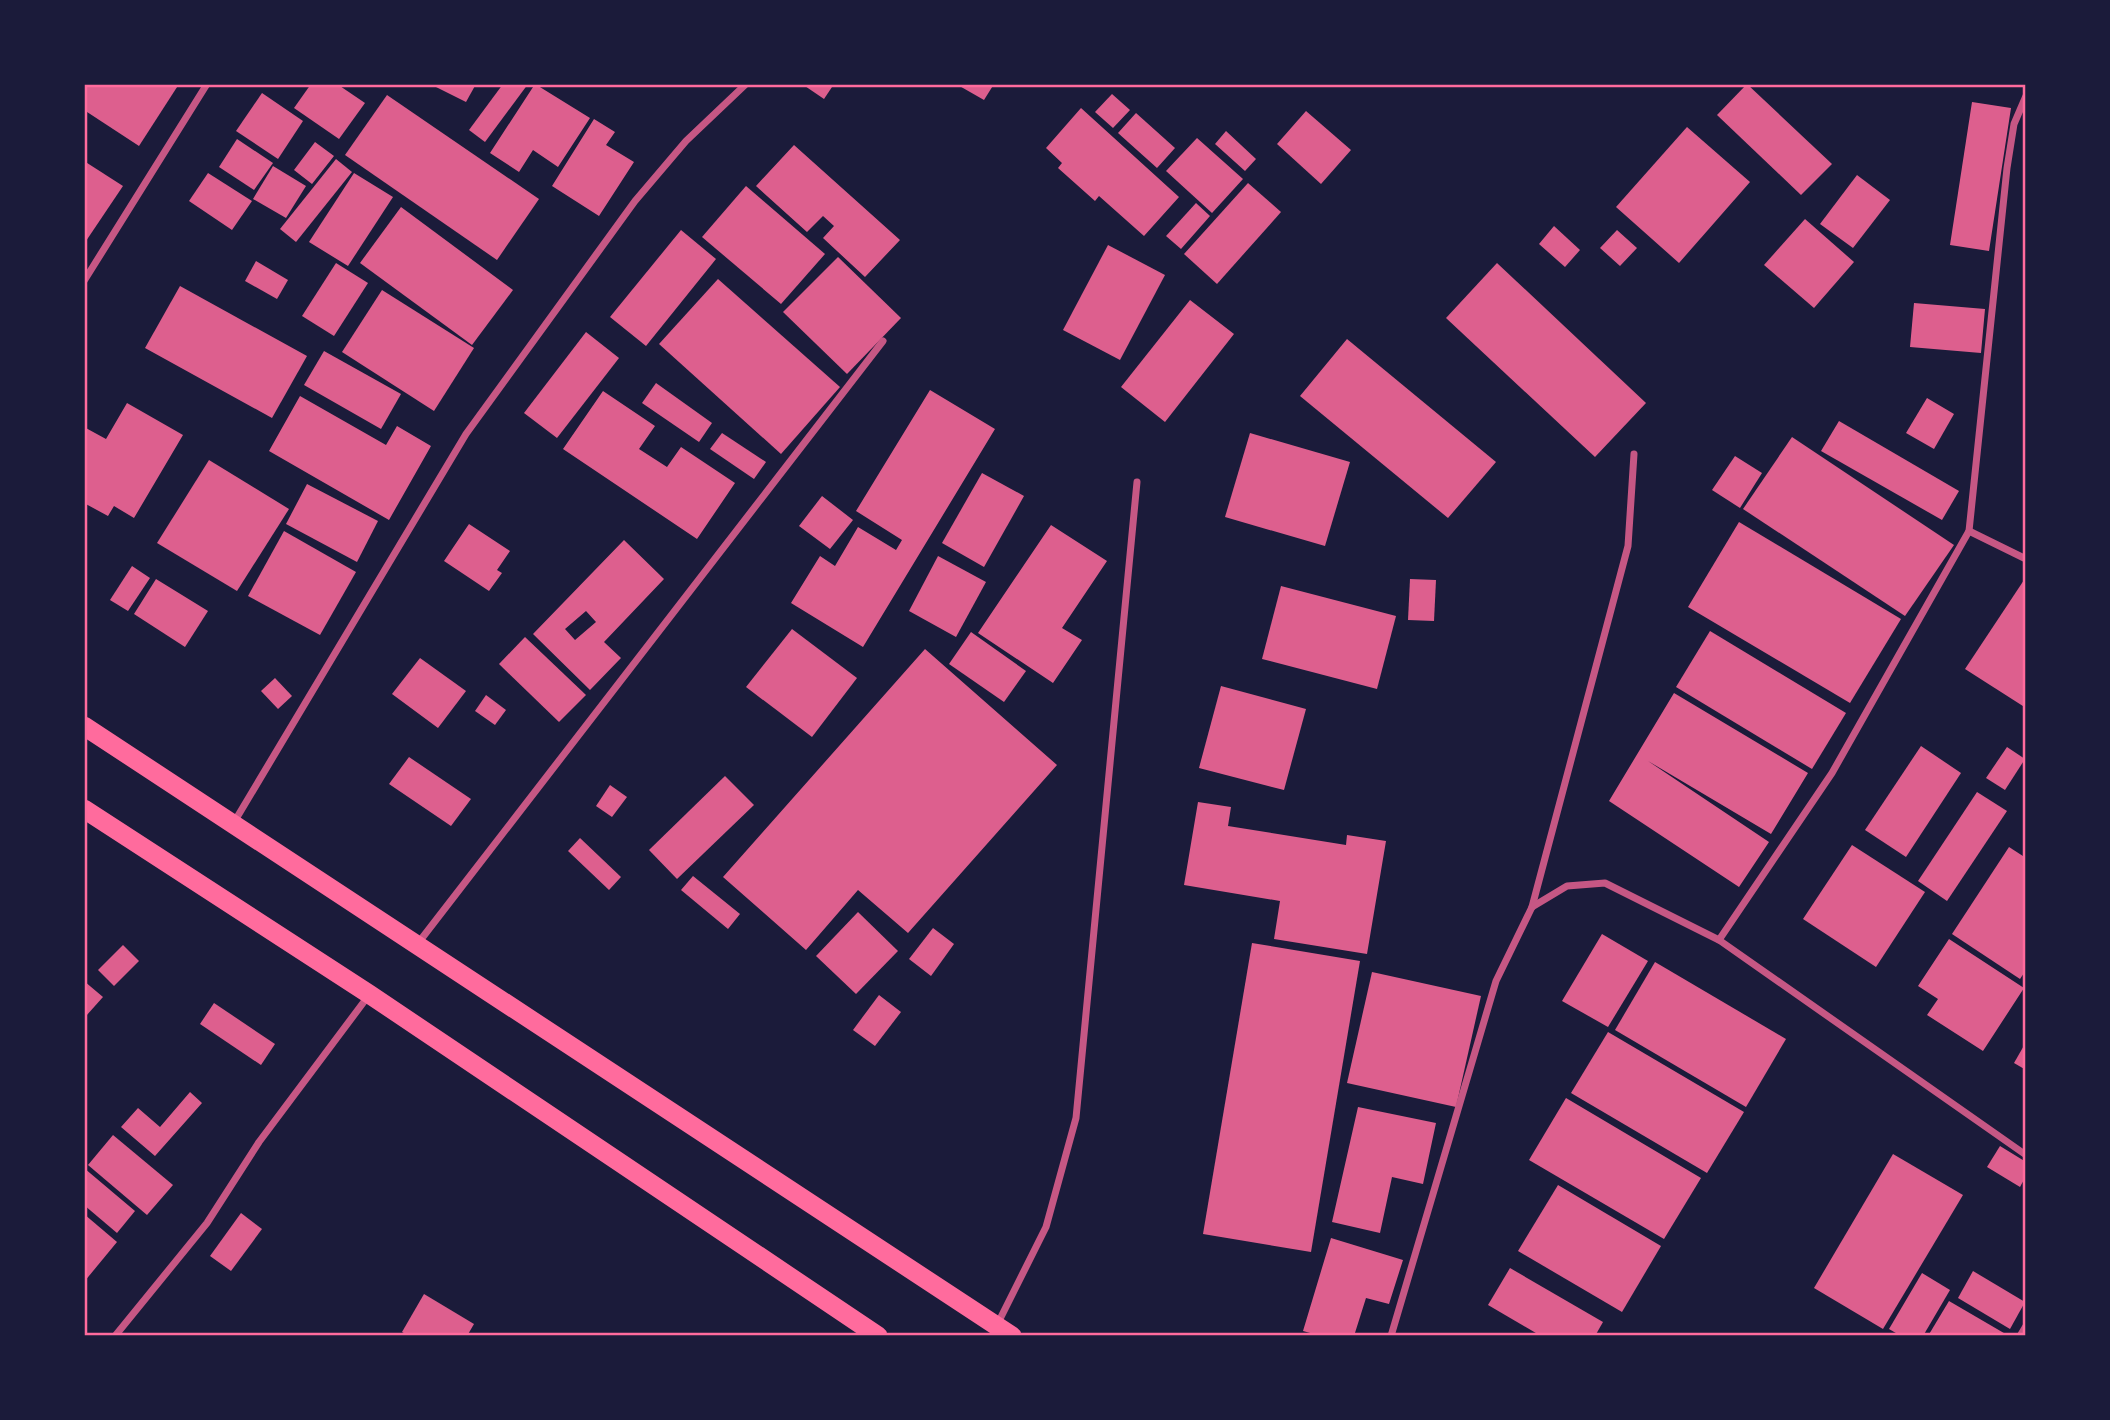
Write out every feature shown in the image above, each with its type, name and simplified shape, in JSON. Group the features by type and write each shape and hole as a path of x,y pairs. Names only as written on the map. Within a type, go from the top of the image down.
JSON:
{"highway":[{"path":"84,726 418,943 1004,1331"},
{"path":"84,809 369,994 878,1336"}],"street":[{"path":"84,281 206,84"},
{"path":"233,824 466,434 635,201 686,141 746,84"},
{"path":"1719,940 1832,773 1969,531 2007,168 2014,124 2026,96"},
{"path":"418,943 883,341"},
{"path":"1391,1336 1496,981 1532,907 1628,546 1634,454"},
{"path":"1004,1331 1046,1227 1076,1118 1137,482"},
{"path":"1969,531 2026,559"},
{"path":"1532,907 1567,886 1605,883 1719,940 2026,1154"},
{"path":"115,1336 208,1223 259,1142 369,994"},
{"path":"2020,1336 2026,1326"}],"building":[{"path":"84,84 179,84 139,146 84,110"},
{"path":"311,84 337,84 365,103 339,139 294,108"},
{"path":"430,84 476,84 466,102"},
{"path":"503,84 528,84 485,142 469,130"},
{"path":"535,84 590,118 558,167 533,150 519,172 490,153"},
{"path":"802,84 828,84 832,87 824,99"},
{"path":"956,84 994,84 984,100"},
{"path":"1747,84 1832,164 1801,195 1717,115"},
{"path":"262,93 303,121 278,159 236,131"},
{"path":"1112,94 1130,110 1113,128 1095,112"},
{"path":"387,95 539,199 497,260 345,155"},
{"path":"1972,102 2011,108 1989,251 1950,245"},
{"path":"1081,108 1179,197 1144,236 1099,196 1095,201 1058,168 1062,163 1046,148"},
{"path":"1306,111 1351,150 1321,184 1277,144"},
{"path":"1136,113 1175,148 1157,168 1118,133"},
{"path":"594,119 615,132 606,145 634,162 599,216 552,186"},
{"path":"1687,127 1750,182 1679,263 1616,207"},
{"path":"1226,131 1256,159 1245,171 1215,144"},
{"path":"1197,138 1243,179 1212,213 1166,171"},
{"path":"237,139 273,163 254,190 219,167"},
{"path":"315,142 334,156 312,184 294,170"},
{"path":"794,145 900,240 865,277 823,238 834,226 823,216 807,232 756,186"},
{"path":"336,159 352,172 296,242 280,229"},
{"path":"84,161 123,186 86,241 84,240"},
{"path":"273,166 306,186 286,218 253,199"},
{"path":"208,173 252,201 232,230 189,201"},
{"path":"354,173 393,197 348,266 309,242"},
{"path":"1857,175 1890,200 1853,248 1820,224"},
{"path":"1248,183 1281,212 1217,284 1184,254"},
{"path":"746,186 825,254 781,304 702,237"},
{"path":"1196,203 1210,216 1181,249 1166,236"},
{"path":"401,207 513,290 472,345 360,263"},
{"path":"1805,219 1854,262 1814,308 1764,265"},
{"path":"1554,226 1580,250 1565,267 1539,244"},
{"path":"681,230 716,259 646,346 610,317"},
{"path":"1617,230 1637,248 1620,266 1600,248"},
{"path":"1108,245 1165,275 1120,360 1063,330"},
{"path":"838,257 901,318 847,374 783,312"},
{"path":"256,261 288,280 277,299 245,281"},
{"path":"336,263 368,283 334,336 302,316"},
{"path":"1497,263 1646,403 1595,457 1446,318"},
{"path":"718,279 840,387 781,454 659,344"},
{"path":"180,286 307,356 272,418 145,348"},
{"path":"382,290 474,348 434,411 342,352"},
{"path":"1190,300 1234,334 1165,422 1121,387"},
{"path":"1914,303 1985,309 1981,353 1910,347"},
{"path":"586,332 619,358 557,438 524,413"},
{"path":"1347,339 1496,462 1448,518 1300,396"},
{"path":"324,351 401,394 381,429 304,385"},
{"path":"656,383 712,423 699,442 642,403"},
{"path":"930,390 995,429 863,647 791,603 820,556 835,566 858,527 896,550 902,540 856,511"},
{"path":"603,391 655,426 639,449 667,467 681,447 735,483 697,539 563,449"},
{"path":"300,396 386,445 397,426 431,446 389,520 269,451"},
{"path":"1927,398 1954,414 1934,449 1906,433"},
{"path":"127,403 183,435 134,518 114,506 108,516 84,503 84,427 106,439"},
{"path":"1839,421 1959,491 1942,520 1821,451"},
{"path":"722,433 766,462 754,479 710,449"},
{"path":"1250,433 1350,462 1325,546 1225,517"},
{"path":"1792,437 1954,545 1905,616 1743,509"},
{"path":"1735,456 1762,473 1740,508 1712,490"},
{"path":"209,460 289,509 237,591 157,543"},
{"path":"982,473 1024,496 984,567 942,543"},
{"path":"307,484 378,521 357,562 286,524"},
{"path":"822,496 853,520 830,549 799,526"},
{"path":"1739,522 1901,619 1850,703 1688,607"},
{"path":"469,524 510,551 497,570 502,573 489,591 444,561"},
{"path":"1051,525 1107,561 1062,628 1082,640 1053,683 978,633"},
{"path":"284,531 356,572 320,635 248,596"},
{"path":"624,540 664,579 604,642 621,658 590,690 533,634","holes":["586,611 596,622 575,640 565,629"]},
{"path":"938,556 986,582 956,637 909,611"},
{"path":"132,566 150,578 128,611 110,600"},
{"path":"2026,577 2026,708 1965,669"},
{"path":"156,579 208,611 185,647 134,614"},
{"path":"1410,579 1436,580 1434,621 1408,620"},
{"path":"1281,586 1396,616 1377,689 1262,659"},
{"path":"792,629 857,678 812,737 746,687"},
{"path":"1710,631 1846,713 1812,769 1676,687"},
{"path":"971,632 1026,671 1004,702 949,664"},
{"path":"525,637 586,695 559,722 499,664"},
{"path":"925,649 1057,765 908,933 858,890 806,950 723,877"},
{"path":"420,658 466,691 438,728 392,694"},
{"path":"275,678 292,696 278,709 261,691"},
{"path":"1221,686 1306,709 1284,790 1199,768"},
{"path":"1674,693 1808,773 1771,834 1648,761 1769,842 1739,887 1609,801"},
{"path":"486,695 506,710 495,725 475,711"},
{"path":"1921,746 1961,773 1906,857 1865,830"},
{"path":"2007,747 2025,759 2005,790 1986,778"},
{"path":"409,757 471,799 451,826 389,784"},
{"path":"725,776 754,805 677,879 649,850"},
{"path":"610,785 627,797 612,817 596,806"},
{"path":"1977,792 2007,811 1947,901 1918,881"},
{"path":"1198,802 1231,807 1228,826 1346,845 1347,835 1386,841 1367,954 1274,939 1280,901 1184,885"},
{"path":"580,838 621,877 609,890 568,851"},
{"path":"1852,845 1925,892 1876,967 1803,919"},
{"path":"2009,847 2026,858 2026,970 2020,979 1952,934"},
{"path":"693,876 740,914 728,929 681,890"},
{"path":"858,912 898,951 856,994 816,956"},
{"path":"933,928 954,944 931,976 909,959"},
{"path":"1602,934 1648,961 1608,1027 1562,1001"},
{"path":"1949,939 2024,988 1983,1051 1927,1015 1938,999 1918,986"},
{"path":"1252,943 1360,961 1311,1252 1203,1234"},
{"path":"123,945 139,961 114,986 98,970"},
{"path":"1655,962 1786,1039 1746,1107 1615,1030"},
{"path":"1372,972 1481,996 1456,1107 1347,1083"},
{"path":"84,981 103,997 86,1016 84,1014"},
{"path":"879,995 901,1012 875,1046 853,1030"},
{"path":"214,1003 275,1044 261,1065 200,1024"},
{"path":"1608,1032 1744,1112 1707,1173 1571,1093"},
{"path":"2026,1042 2026,1070 2014,1063"},
{"path":"190,1092 202,1103 155,1156 121,1127 138,1108 160,1127"},
{"path":"1566,1098 1701,1178 1664,1239 1529,1160"},
{"path":"1358,1107 1436,1123 1423,1184 1392,1177 1380,1233 1332,1222"},
{"path":"113,1135 173,1185 147,1215 88,1165"},
{"path":"2000,1146 2026,1162 2026,1176 2020,1187 1987,1167"},
{"path":"1893,1154 1963,1195 1883,1329 1814,1288"},
{"path":"84,1168 135,1211 117,1233 84,1205"},
{"path":"1558,1185 1661,1246 1622,1312 1518,1251"},
{"path":"241,1213 262,1229 231,1271 210,1256"},
{"path":"84,1214 117,1242 84,1282"},
{"path":"1331,1238 1403,1260 1389,1304 1366,1298 1354,1336 1321,1336 1303,1331"},
{"path":"1510,1268 1603,1322 1595,1336 1541,1336 1488,1305"},
{"path":"1973,1271 2025,1302 2010,1329 1958,1298"},
{"path":"1922,1273 1950,1290 1923,1336 1901,1336 1889,1329"},
{"path":"424,1294 474,1324 467,1336 409,1336 402,1332"},
{"path":"1949,1301 2009,1336 1928,1336"}]}
